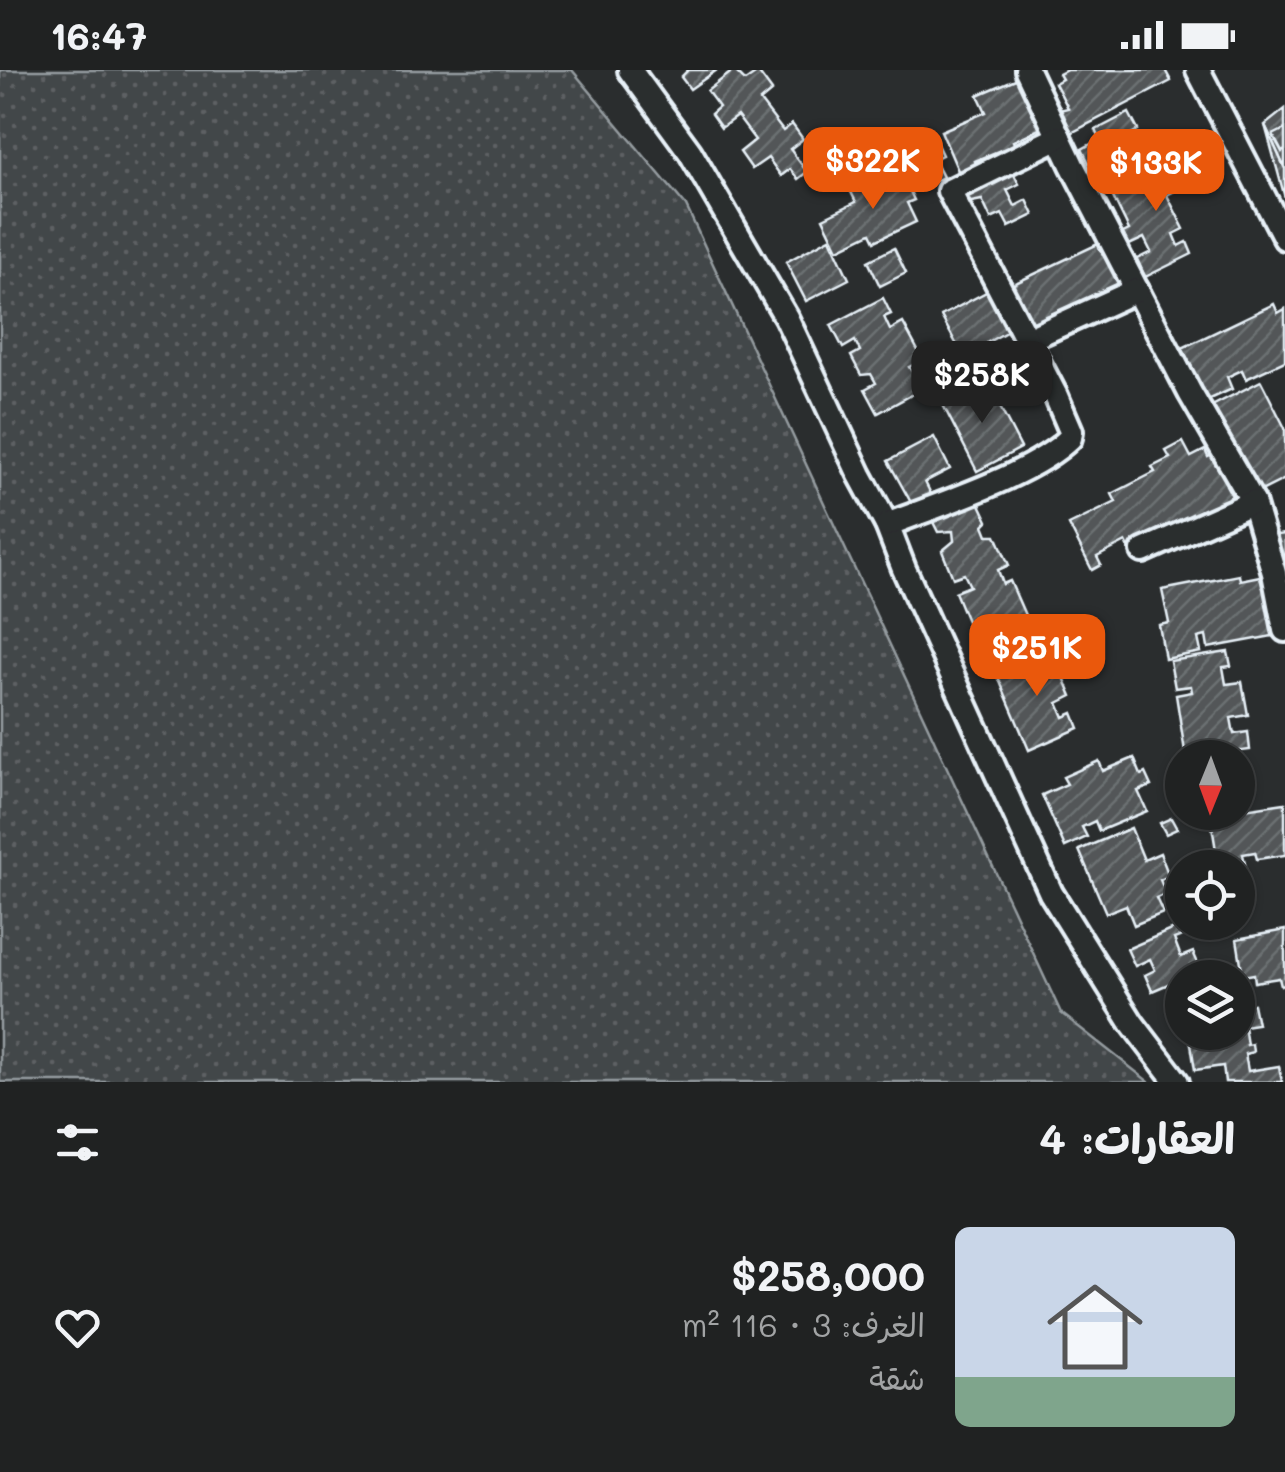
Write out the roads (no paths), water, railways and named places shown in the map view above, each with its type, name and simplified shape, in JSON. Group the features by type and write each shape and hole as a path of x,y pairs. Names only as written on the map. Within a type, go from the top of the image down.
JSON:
{"street":[{"path":"630,70 690,152 786,317 887,525 1051,893 1132,1023 1177,1082"},
{"path":"1027,70 1190,394 1253,502 1274,573 1285,630"},
{"path":"1198,70 1282,227"},
{"path":"887,525 993,484 1070,438 1056,396 949,191 1059,137"},
{"path":"1027,340 1137,290"},
{"path":"1143,551 1253,502"}]}
